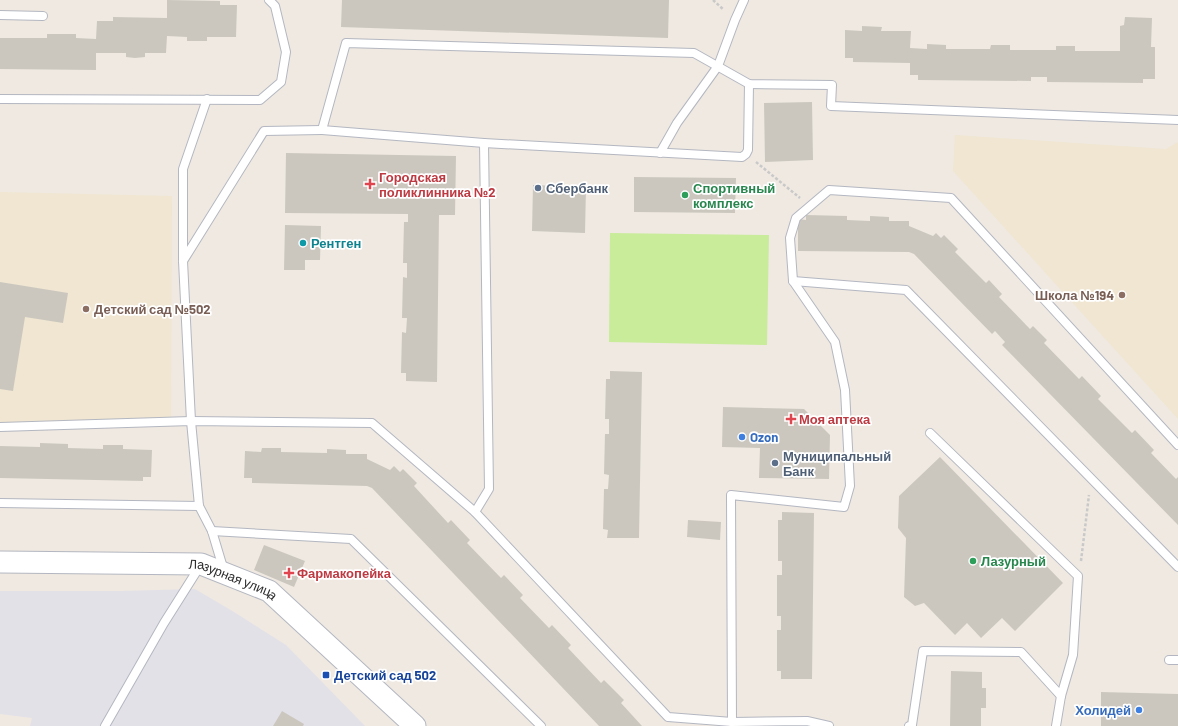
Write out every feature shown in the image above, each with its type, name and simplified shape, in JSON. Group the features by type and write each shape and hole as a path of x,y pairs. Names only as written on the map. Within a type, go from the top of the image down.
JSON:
{"street":[{"name":"Лазурная улица","path":"0,562 201,564 224,573 269,592 415,726"}],"lane":[{"path":"0,99 260,100 281,82 286,52 275,6 270,0"},
{"path":"660,153 677,123 718,66 744,0"},
{"path":"0,15 42,16"},
{"path":"322,130 346,43 694,53 749,84 832,84 831,106 1178,120"},
{"path":"183,261 264,131 322,130 484,142 742,157 748,150 749,84"},
{"path":"207,99 183,169 183,261 191,421 199,506 212,531 224,573"},
{"path":"475,512 489,490 484,142"},
{"path":"732,722 731,495 844,507 850,486 845,390 835,342 793,281 790,238 796,218 829,190 951,198 1178,445"},
{"path":"793,281 906,290 1178,567"},
{"path":"0,427 191,421 372,423 475,512 668,717 732,722 807,721 829,726"},
{"path":"930,433 1078,576 1073,655 1061,696 1056,726"},
{"path":"0,503 199,506"},
{"path":"212,531 352,539 541,726"},
{"path":"105,726 164,622 201,564"},
{"path":"909,726 912,725 923,651 1021,652 1061,696"},
{"path":"1169,660 1178,660"}],"path":[{"path":"746,154 809,206"},
{"path":"1078,576 1090,492 1097,484"}],"shaded area":[{"name":"Школа №194","path":"955,135 1166,149 1178,142 1178,419 953,171"},
{"name":"Детский сад №502","path":"0,192 172,196 171,424 0,422"},
{"path":"195,589 286,645 365,726 30,726 32,718 0,714 0,591 120,591"}],"green space":[{"path":"610,233 769,235 767,345 609,342"}],"building":[{"path":"167,0 220,1 220,5 237,5 236,37 207,37 207,41 187,41 187,37 167,36 166,53 145,53 145,57 135,58 126,57 126,53 96,53 96,70 0,69 0,38 47,38 47,34 76,34 76,38 96,39 97,21 113,21 113,17 167,18"},
{"path":"342,0 669,0 668,38 341,27"},
{"path":"1125,17 1152,18 1151,47 1155,47 1155,79 1143,79 1143,83 1047,82 1047,77 1031,77 1031,81 918,80 918,75 910,75 910,63 853,62 853,58 845,58 845,30 862,31 862,26 882,27 881,31 911,31 910,48 927,49 927,44 946,45 946,49 990,49 991,45 1010,45 1010,50 1056,50 1056,46 1075,46 1075,51 1120,51 1120,26 1124,25"},
{"path":"812,102 813,160 765,162 764,103"},
{"name":"Городская поликлинника №2","path":"286,153 456,156 455,215 439,215 437,382 406,381 406,373 401,373 402,332 406,333 407,318 402,318 403,277 407,278 407,263 403,263 404,222 408,222 408,214 285,213"},
{"name":"Спортивный комплекс","path":"634,177 736,178 735,213 634,212"},
{"path":"533,185 586,187 585,233 532,231"},
{"path":"806,215 847,216 847,220 870,221 870,216 889,217 889,221 909,221 909,226 933,236 936,233 941,238 944,235 958,249 955,252 986,283 989,280 1002,294 999,297 1030,329 1033,326 1047,340 1044,343 1079,379 1082,376 1101,396 1098,399 1132,433 1135,430 1154,450 1151,453 1176,479 1178,477 1178,525 1002,345 1005,342 995,331 992,334 914,254 909,252 798,251 798,219 806,220"},
{"name":"Рентген","path":"285,225 321,226 320,260 305,260 305,270 284,270"},
{"path":"0,282 68,293 63,323 25,317 13,391 0,389"},
{"path":"610,371 642,372 639,538 607,538 608,530 603,529 604,489 608,489 609,475 604,474 605,434 609,434 609,419 605,419 606,379 610,379"},
{"path":"723,407 804,409 830,435 829,479 759,478 760,448 722,447"},
{"path":"40,443 68,444 68,448 103,449 103,445 123,445 123,449 152,450 151,477 143,477 143,481 0,478 0,446 40,447"},
{"path":"262,448 281,448 281,452 327,453 327,449 346,450 346,454 367,454 367,459 390,470 394,466 400,472 403,469 417,483 414,486 448,523 451,520 470,540 467,543 501,578 504,575 523,595 520,598 549,628 552,625 571,645 568,648 601,683 604,680 624,700 621,703 642,726 599,726 372,488 367,486 252,483 252,478 244,478 245,451 261,452"},
{"name":"Лазурный","path":"940,457 1063,583 1015,631 1002,618 981,638 967,623 955,635 924,603 915,606 904,597 906,538 898,528 899,496"},
{"path":"782,512 814,513 812,679 781,679 781,671 777,671 777,630 781,630 781,616 777,616 777,575 782,575 782,561 778,561 778,520 782,520"},
{"path":"688,520 721,522 720,540 687,537"},
{"path":"264,545 305,561 294,587 254,570"},
{"path":"951,671 982,672 982,688 986,688 986,708 981,708 981,726 950,726"},
{"name":"Холидей","path":"1101,692 1178,694 1178,726 1101,726"},
{"path":"282,711 304,724 303,726 273,726"}],"place":[{"name":"Городская поликлинника №2","path":"370,184"},
{"name":"Сбербанк","path":"538,188"},
{"name":"Спортивный комплекс","path":"685,195"},
{"name":"Рентген","path":"303,243"},
{"name":"Школа №194","path":"1122,295"},
{"name":"Детский сад №502","path":"86,309"},
{"name":"Моя аптека","path":"791,419"},
{"name":"Ozon","path":"742,437"},
{"name":"Муниципальный Банк","path":"775,463"},
{"name":"Лазурный","path":"973,561"},
{"name":"Фармакопейка","path":"289,573"},
{"name":"Детский сад 502","path":"326,675"},
{"name":"Холидей","path":"1139,710"}]}
